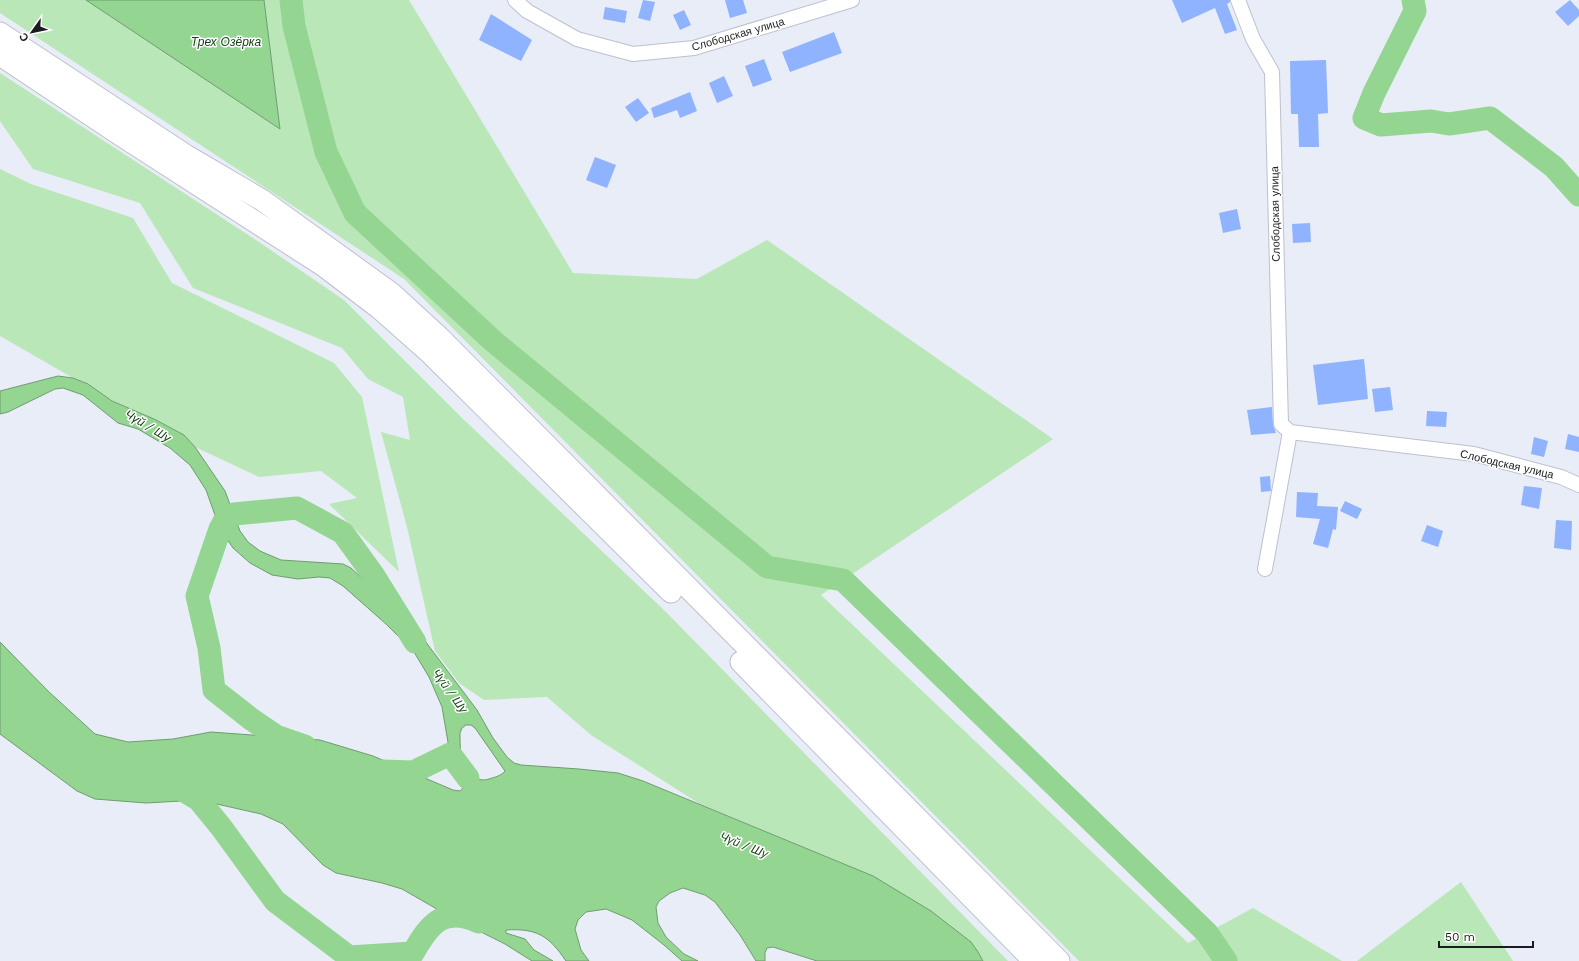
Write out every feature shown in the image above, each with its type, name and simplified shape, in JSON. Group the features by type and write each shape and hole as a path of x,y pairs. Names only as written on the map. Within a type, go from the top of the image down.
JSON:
{"highway":[{"path":"0,33 188,156 262,200 391,293 439,337 1059,961"},
{"path":"0,55 122,136 324,266 379,308 431,354 699,620 1034,961"}],"street":[{"name":"Слободская улица","path":"515,0 527,11 577,39 633,54 694,48 852,0"},
{"name":"Слободская улица","path":"1238,0 1253,39 1272,72 1281,424 1290,432 1474,454 1561,477 1579,485"},
{"path":"1265,568 1290,432"}],"shaded area":[{"path":"0,0 86,0 280,128 264,0 409,0 573,273 697,279 767,240 1053,439 821,595 1188,943 1253,908 1342,961 1079,961 404,279 0,13"},
{"path":"0,73 256,240 344,300 460,416 667,613 1008,961 983,961 978,952 931,911 873,876 700,804 591,735 547,697 484,700 459,683 435,651 407,527 381,432 410,440 403,397 368,379 342,348 193,288 140,203 33,169 0,121"},
{"path":"0,169 31,184 133,218 172,283 334,363 362,397 399,572 329,504 357,498 321,471 259,477 195,447 184,435 154,419 112,401 88,384 73,378 0,336"},
{"path":"1461,882 1513,961 1357,961"}],"water":[{"name":"Трех Озёрка","path":"86,0 264,0 280,129"},
{"name":"Чүй / Шу","path":"58,376 73,378 88,384 112,401 154,419 184,435 195,447 225,491 240,531 248,542 260,551 281,560 343,564 351,568 419,633 477,710 493,738 507,757 514,763 521,765 618,773 643,781 873,876 931,911 971,942 983,961 817,961 773,947 767,948 765,953 765,961 756,961 740,935 715,902 705,895 683,888 670,893 659,901 656,907 658,923 666,937 684,954 698,961 682,961 632,920 606,909 586,912 578,920 575,929 581,950 589,961 566,961 554,945 541,935 526,930 506,930 506,933 525,939 534,950 553,961 532,961 505,944 449,916 402,889 336,873 323,865 283,824 261,814 199,800 146,803 95,799 77,791 0,734 0,642 48,691 95,734 128,742 173,739 211,732 320,740 373,756 453,790 460,791 464,787 450,754 442,707 429,677 414,652 386,624 343,586 330,578 319,577 298,579 272,575 250,563 233,548 220,529 206,490 190,465 170,448 138,429 118,423 83,395 63,388 55,389 8,412 0,414 0,391","holes":["466,725 471,725 475,728 505,771 502,774 489,779 480,780 472,776 466,769 461,758 460,733 462,728"]}],"building":[{"path":"643,0 655,2 650,21 638,18"},
{"path":"725,0 743,0 747,13 730,18"},
{"path":"1172,0 1230,0 1227,4 1237,30 1225,34 1215,8 1182,23"},
{"path":"1570,0 1579,10 1579,16 1568,26 1555,12"},
{"path":"605,7 627,11 625,23 603,19"},
{"path":"684,10 691,25 680,30 673,15"},
{"path":"491,14 532,40 521,61 479,40"},
{"path":"834,32 842,53 790,72 782,52"},
{"path":"764,59 772,80 753,87 745,66"},
{"path":"1326,60 1328,113 1318,114 1319,147 1299,147 1298,114 1291,114 1290,61"},
{"path":"724,76 733,96 717,103 709,83"},
{"path":"690,92 697,111 680,118 677,110 654,118 651,108"},
{"path":"638,98 649,113 636,122 625,107"},
{"path":"595,157 616,165 607,188 586,180"},
{"path":"1237,209 1241,229 1223,233 1219,213"},
{"path":"1310,223 1311,242 1293,243 1292,224"},
{"path":"1364,359 1368,399 1318,405 1313,365"},
{"path":"1390,387 1393,410 1375,412 1372,389"},
{"path":"1272,407 1273,425 1276,433 1251,435 1247,410"},
{"path":"1427,411 1447,412 1446,427 1426,426"},
{"path":"1568,434 1579,437 1579,452 1565,449"},
{"path":"1534,437 1548,441 1544,457 1531,454"},
{"path":"1270,476 1271,491 1261,492 1260,477"},
{"path":"1524,486 1542,488 1539,509 1521,505"},
{"path":"1297,492 1318,493 1317,506 1338,507 1336,530 1333,529 1328,548 1313,544 1320,519 1296,517"},
{"path":"1345,501 1362,509 1357,519 1340,511"},
{"path":"1556,520 1572,521 1571,550 1554,548"},
{"path":"1427,525 1443,531 1438,547 1421,541"}],"waterway":[{"path":"291,0 294,26 326,152 355,213 493,341 767,567 843,580 1207,933 1226,961"},
{"path":"1413,0 1415,11 1374,93 1364,118 1381,125 1431,121 1449,124 1490,118 1554,167 1579,195"},
{"path":"305,746 276,736 251,719 214,690 209,648 197,596 220,529 226,518 234,514 297,508 343,533 374,576 415,642"},
{"path":"382,771 413,772 450,754 468,778"},
{"path":"171,783 199,800 221,827 275,901 349,957 413,953 431,926 447,917 466,917 479,922"}]}
